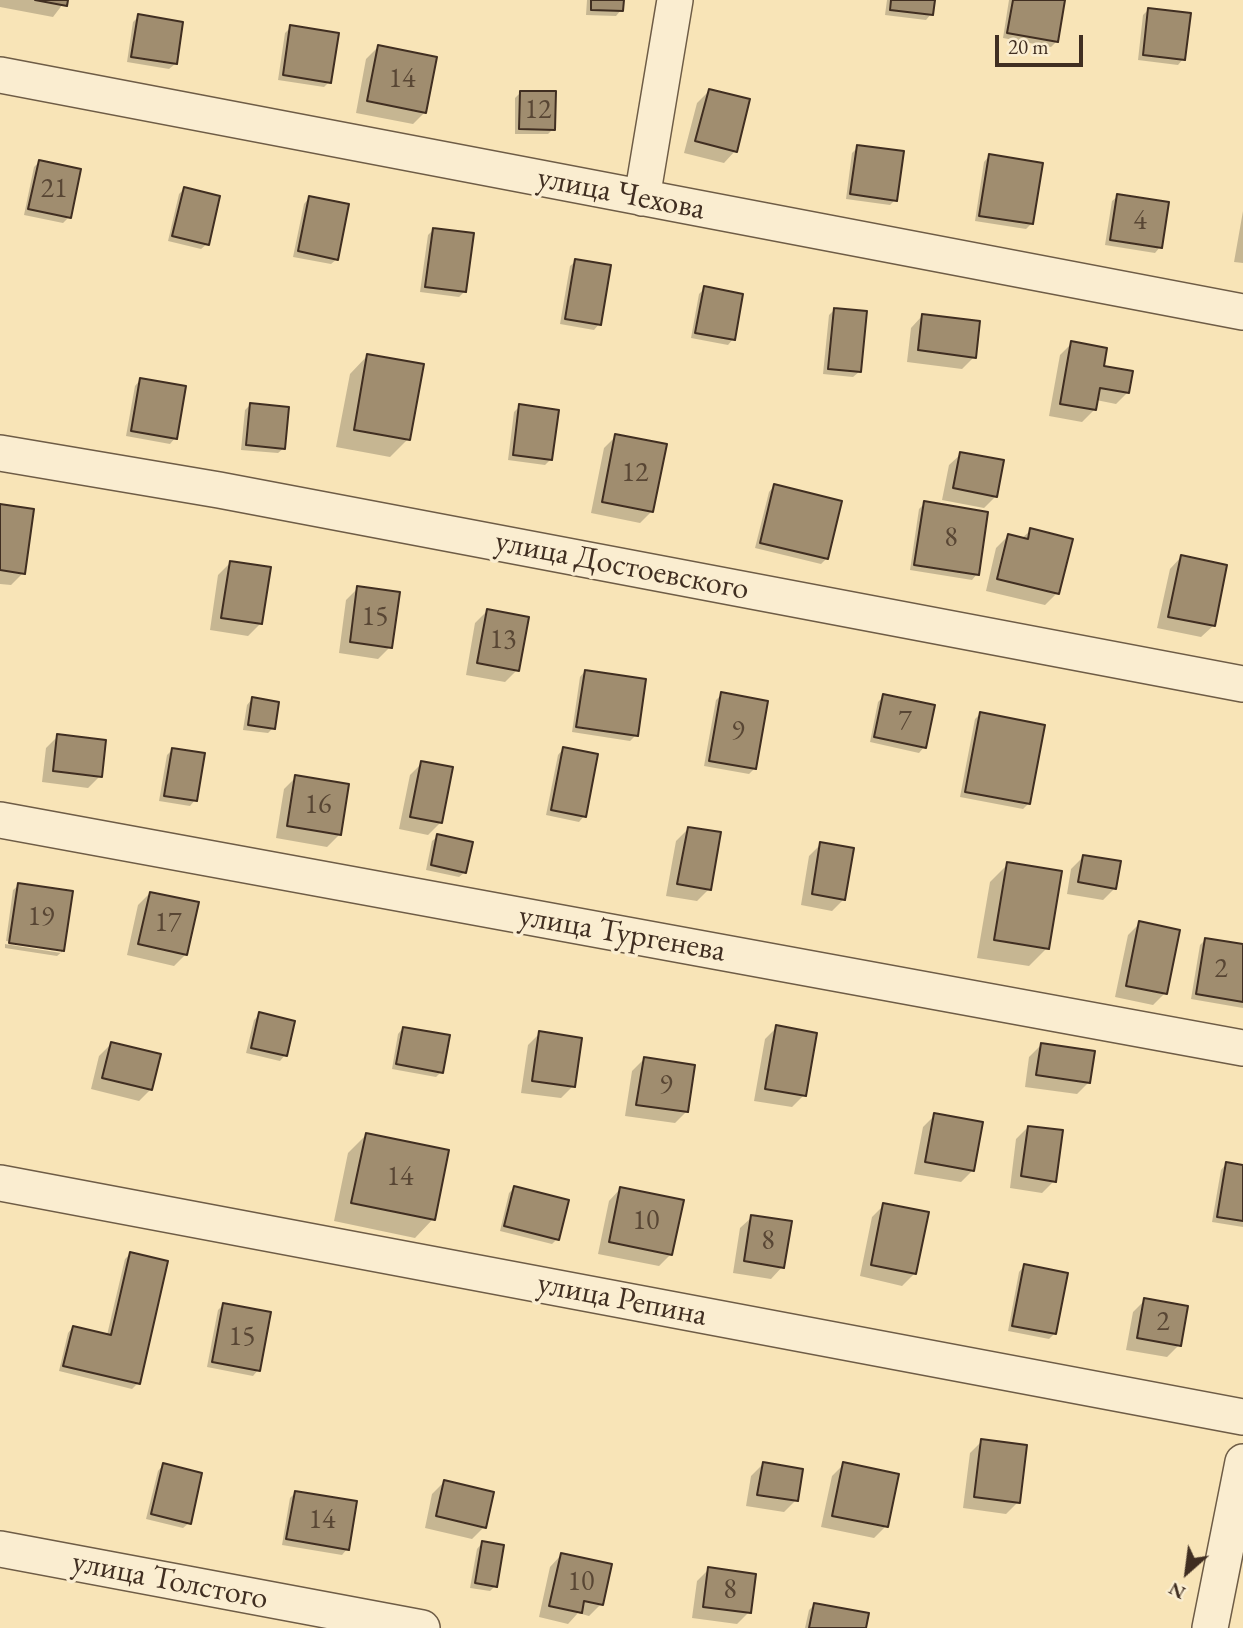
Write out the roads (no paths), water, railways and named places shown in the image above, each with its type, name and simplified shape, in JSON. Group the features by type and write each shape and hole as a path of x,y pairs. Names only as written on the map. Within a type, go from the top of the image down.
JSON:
{"street":[{"path":"642,198 675,0"},
{"name":"улица Чехова","path":"0,75 1243,312"},
{"name":"улица Достоевского","path":"0,453 233,493 1243,684"},
{"name":"улица Тургенева","path":"0,820 1243,1048"},
{"name":"улица Репина","path":"0,1183 1243,1417"},
{"path":"1210,1628 1243,1462"},
{"name":"улица Толстого","path":"0,1549 422,1628"}]}
